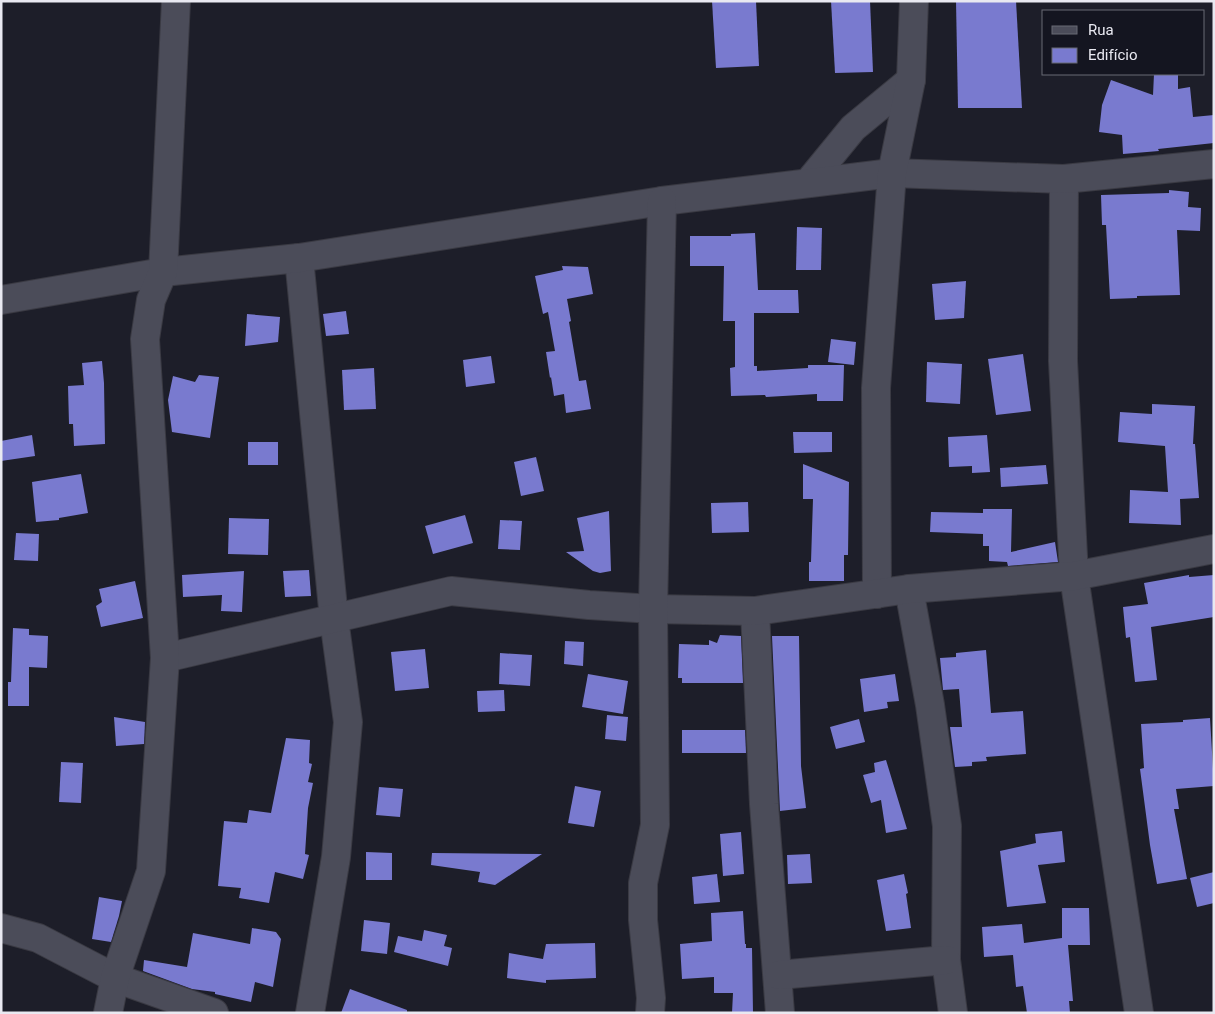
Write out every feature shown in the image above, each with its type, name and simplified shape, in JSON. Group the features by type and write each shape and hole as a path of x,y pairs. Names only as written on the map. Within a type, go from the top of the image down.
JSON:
{"street":[{"path":"108,1013 115,978 152,871 165,658 145,339 151,300 163,272 176,1"},
{"path":"877,594 876,388 892,173 911,80 914,1"},
{"path":"808,183 854,128 911,80"},
{"path":"1,300 163,272 299,258 662,201 892,173 1064,179 1214,164"},
{"path":"1064,179 1063,361 1074,576 1139,1013"},
{"path":"650,1013 651,998 643,920 643,883 655,825 653,609 662,201"},
{"path":"299,258 334,619 348,722 336,857 310,1013"},
{"path":"165,658 451,591 589,605 653,609 755,611 909,589 1074,576 1214,549"},
{"path":"909,589 930,705 947,826 946,960 953,1013"},
{"path":"755,611 764,804 779,976 780,1013"},
{"path":"1,928 38,938 115,978 214,1013"},
{"path":"779,976 946,960"}],"building":[{"path":"712,1 756,1 759,66 716,68"},
{"path":"831,1 870,1 873,72 835,73"},
{"path":"956,1 1016,1 1022,108 958,108"},
{"path":"1154,75 1178,75 1178,89 1190,87 1193,117 1214,115 1214,143 1123,154 1122,135 1099,132 1102,105 1111,80 1153,95"},
{"path":"1169,190 1189,192 1188,207 1201,208 1200,231 1177,230 1180,295 1110,299 1106,225 1102,225 1101,195 1169,193"},
{"path":"797,227 822,228 821,270 796,270"},
{"path":"755,233 758,290 798,290 799,313 754,313 754,366 757,366 757,371 808,368 808,365 844,365 843,401 817,401 817,394 766,397 765,395 731,396 730,368 735,367 735,321 723,321 724,266 690,266 690,236 731,236 731,234"},
{"path":"562,266 588,267 593,294 567,299 579,381 586,380 591,409 566,413 564,394 554,396 546,352 555,351 548,312 543,314 535,276 563,270"},
{"path":"966,281 964,318 935,320 932,284"},
{"path":"346,311 349,334 326,336 323,314"},
{"path":"247,314 280,317 278,342 245,346"},
{"path":"831,339 856,342 854,365 828,362"},
{"path":"1023,354 1031,411 996,415 988,359"},
{"path":"491,356 495,383 466,387 463,360"},
{"path":"102,361 105,444 74,446 73,424 69,424 68,386 84,385 82,363"},
{"path":"927,362 962,364 960,404 926,402"},
{"path":"374,368 376,409 344,410 342,370"},
{"path":"199,375 219,377 210,438 172,432 168,400 173,376 195,382"},
{"path":"1152,404 1195,406 1193,444 1195,444 1199,498 1180,499 1181,525 1129,523 1130,490 1168,492 1165,446 1118,442 1120,412 1152,414"},
{"path":"793,432 832,432 832,452 794,453"},
{"path":"32,435 35,456 1,461 1,441"},
{"path":"987,435 990,472 972,473 972,466 949,467 948,437"},
{"path":"248,442 278,442 278,465 248,465"},
{"path":"536,457 544,491 521,496 514,462"},
{"path":"803,464 849,482 848,555 844,555 844,581 809,581 813,499 803,499"},
{"path":"1046,465 1048,484 1001,487 1000,468"},
{"path":"81,474 88,513 59,518 59,520 36,522 32,482"},
{"path":"748,502 749,532 712,533 711,503"},
{"path":"983,509 1012,509 1011,552 1055,542 1058,562 1008,566 1007,562 989,561 989,546 983,546 983,534 930,532 931,512 983,513"},
{"path":"609,511 611,571 600,573 593,571 566,552 584,551 577,518"},
{"path":"465,515 473,543 433,554 425,526"},
{"path":"229,518 269,519 268,555 228,554"},
{"path":"500,520 522,521 520,550 498,549"},
{"path":"16,533 39,534 38,561 14,560"},
{"path":"309,570 311,596 285,597 283,571"},
{"path":"244,571 242,612 221,611 222,595 183,597 182,575"},
{"path":"1189,575 1189,577 1214,575 1214,617 1151,627 1157,680 1135,682 1130,637 1126,638 1123,607 1148,604 1144,583"},
{"path":"135,581 143,618 101,627 96,606 102,602 99,589"},
{"path":"13,628 29,629 29,635 48,636 47,668 29,667 29,706 8,706 8,682 11,682"},
{"path":"720,635 741,636 743,683 682,683 682,678 678,678 679,644 709,645 709,640 717,643"},
{"path":"772,636 799,636 801,766 806,808 780,811"},
{"path":"565,641 584,642 583,666 564,664"},
{"path":"425,649 429,688 395,691 391,652"},
{"path":"986,650 991,713 1023,711 1026,754 986,757 987,761 972,762 972,766 955,767 950,727 962,727 959,689 943,690 940,658 956,657 956,653"},
{"path":"500,653 532,655 530,686 499,684"},
{"path":"588,674 628,681 623,714 582,707"},
{"path":"895,674 899,701 887,702 888,708 864,712 860,679"},
{"path":"504,690 505,711 478,712 477,691"},
{"path":"607,715 628,717 626,741 605,739"},
{"path":"114,717 145,722 144,744 116,746"},
{"path":"1210,718 1214,786 1176,789 1179,809 1174,809 1187,879 1157,884 1140,769 1144,768 1141,724 1183,722 1183,720"},
{"path":"859,719 865,742 836,749 830,727"},
{"path":"682,730 745,730 746,753 682,753"},
{"path":"286,738 310,740 309,763 312,764 308,782 313,783 308,808 305,854 309,855 303,879 275,872 269,903 239,898 241,888 218,886 224,821 247,823 249,810 271,813"},
{"path":"886,760 907,829 886,833 881,800 871,803 863,775 875,772 874,763"},
{"path":"61,762 83,763 81,803 59,802"},
{"path":"575,786 601,791 594,827 568,823"},
{"path":"379,787 403,789 400,817 376,815"},
{"path":"1062,831 1065,862 1038,865 1046,903 1007,907 1000,851 1036,843 1035,834"},
{"path":"741,832 744,874 723,876 720,834"},
{"path":"366,852 392,853 392,880 366,880"},
{"path":"432,853 542,854 495,885 478,882 480,872 431,865"},
{"path":"810,854 812,883 788,884 787,855"},
{"path":"1214,872 1214,903 1197,907 1190,878"},
{"path":"717,874 720,902 694,904 692,877"},
{"path":"904,874 908,893 906,894 911,928 886,931 877,880"},
{"path":"99,897 122,901 111,942 92,939"},
{"path":"1062,908 1089,908 1090,945 1068,945 1073,1001 1069,1001 1070,1013 1027,1013 1023,986 1016,987 1013,955 984,957 982,927 1022,924 1024,943 1062,938"},
{"path":"743,911 745,944 746,948 752,948 753,1013 732,1013 733,993 714,993 714,977 682,979 680,944 712,941 711,913"},
{"path":"364,920 390,923 387,954 361,951"},
{"path":"252,928 276,932 281,939 273,987 255,982 251,1002 215,994 215,992 192,989 143,971 144,960 187,967 193,933 250,944"},
{"path":"424,930 447,935 444,946 452,948 448,966 394,952 398,936 422,941"},
{"path":"595,943 596,978 546,980 546,983 507,978 509,953 543,959 546,944"},
{"path":"350,989 407,1010 407,1013 341,1013"}]}
